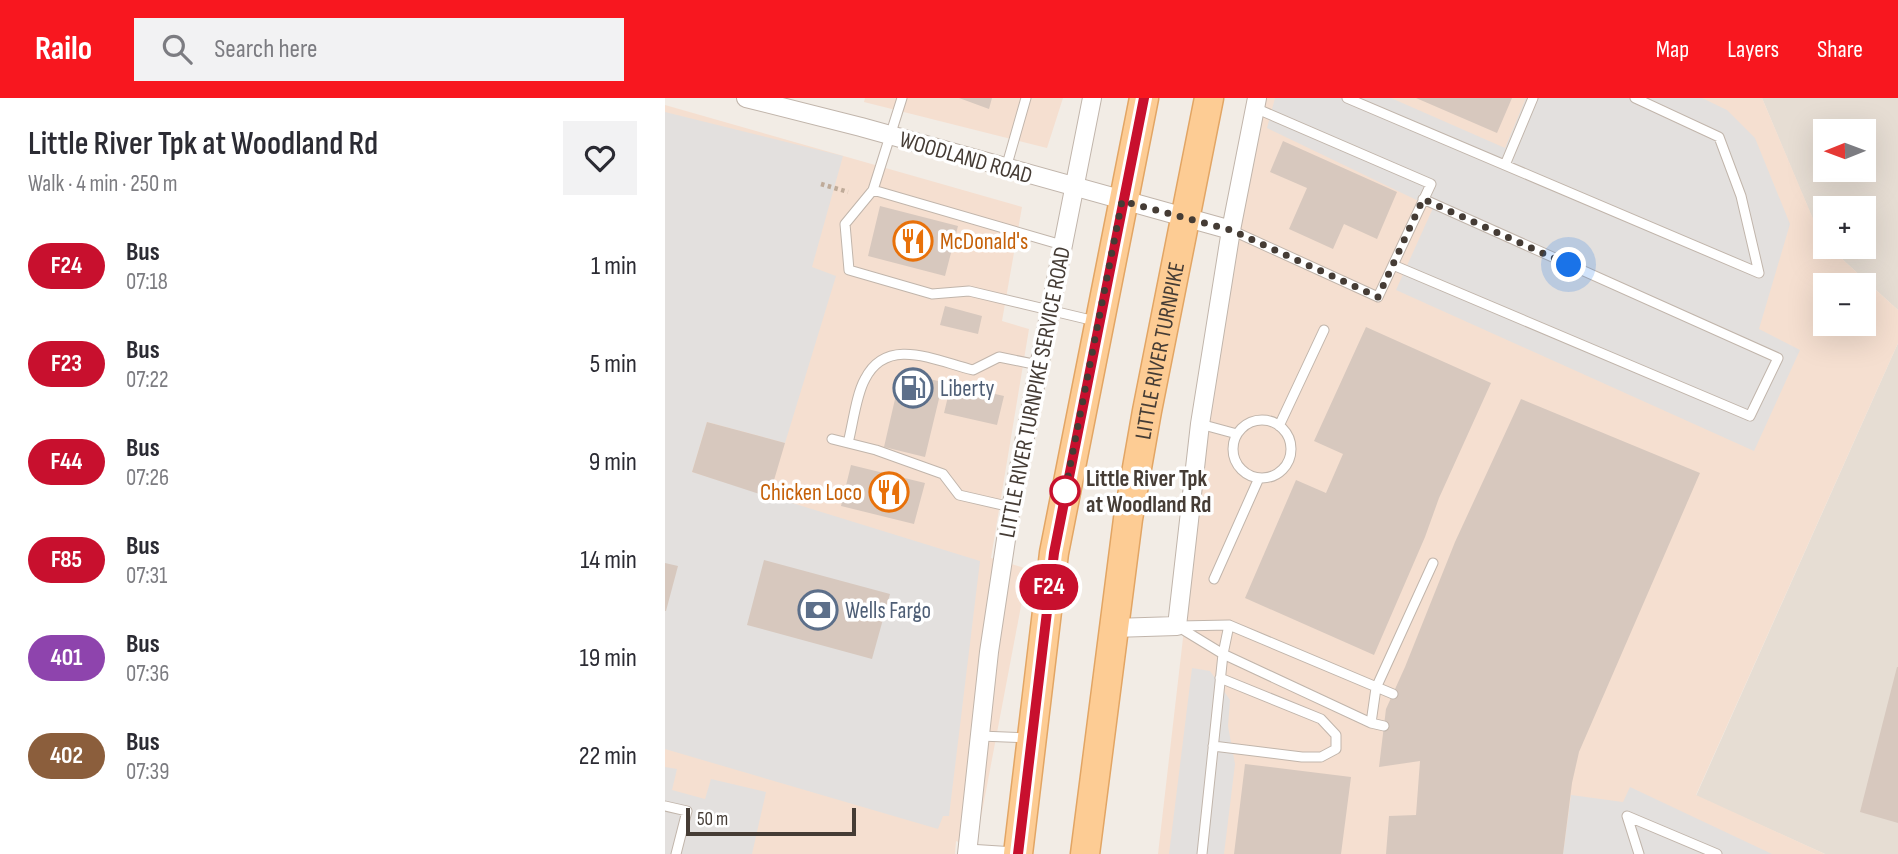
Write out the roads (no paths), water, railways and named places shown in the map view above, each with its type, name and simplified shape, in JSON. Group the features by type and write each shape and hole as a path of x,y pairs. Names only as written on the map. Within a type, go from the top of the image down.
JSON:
{"main road":[{"path":"1018,853 1054,553 1144,98"},
{"name":"LITTLE RIVER TURNPIKE","path":"1085,854 1113,628 1147,411 1209,98"}],"street":[{"name":"WOODLAND ROAD","path":"746,98 1231,230"},
{"name":"LITTLE RIVER TURNPIKE SERVICE ROAD","path":"967,851 989,652 1011,507 1092,98"},
{"path":"1113,628 1177,626 1200,424 1231,230 1256,103"}],"lane":[{"path":"902,98 873,190 845,224 849,270 932,294 969,291 1098,321"},
{"path":"1006,168 1026,98"},
{"path":"1347,98 1759,273 1741,196 1720,137 1635,98"},
{"path":"1505,165 1534,98"},
{"path":"1231,230 1378,297 1430,184 1256,103"},
{"path":"873,190 1062,245"},
{"path":"1393,265 1751,416 1778,358 1423,199"},
{"path":"1279,426 1324,330"},
{"path":"848,443 864,379 880,358 894,353 912,354 973,370 999,357 1038,365"},
{"path":"1261,420 1279,426 1289,441 1288,460 1276,473 1259,478 1241,469 1233,452 1237,433 1252,421 1261,420"},
{"path":"1200,424 1237,433"},
{"path":"832,439 876,450 943,474 959,495 1011,507"},
{"path":"1214,579 1259,478"},
{"path":"1371,723 1376,688 1433,563"},
{"path":"1202,854 1220,678 1229,625"},
{"path":"1177,626 1229,625 1392,694"},
{"path":"1177,626 1223,654 1371,723 1384,726"},
{"path":"1213,746 1303,757 1321,757 1336,749 1336,734 1321,719 1220,678"},
{"path":"980,736 1031,738"},
{"path":"665,806 687,811 676,854"},
{"path":"1639,854 1627,816 1717,854"},
{"path":"967,851 1018,853"}],"place":[{"name":"McDonald's","path":"913,241"},
{"name":"Liberty","path":"913,388"},
{"name":"Little River Tpk at Woodland Rd","path":"1065,491"},
{"name":"Chicken Loco","path":"889,492"},
{"name":"Wells Fargo","path":"818,610"}]}
